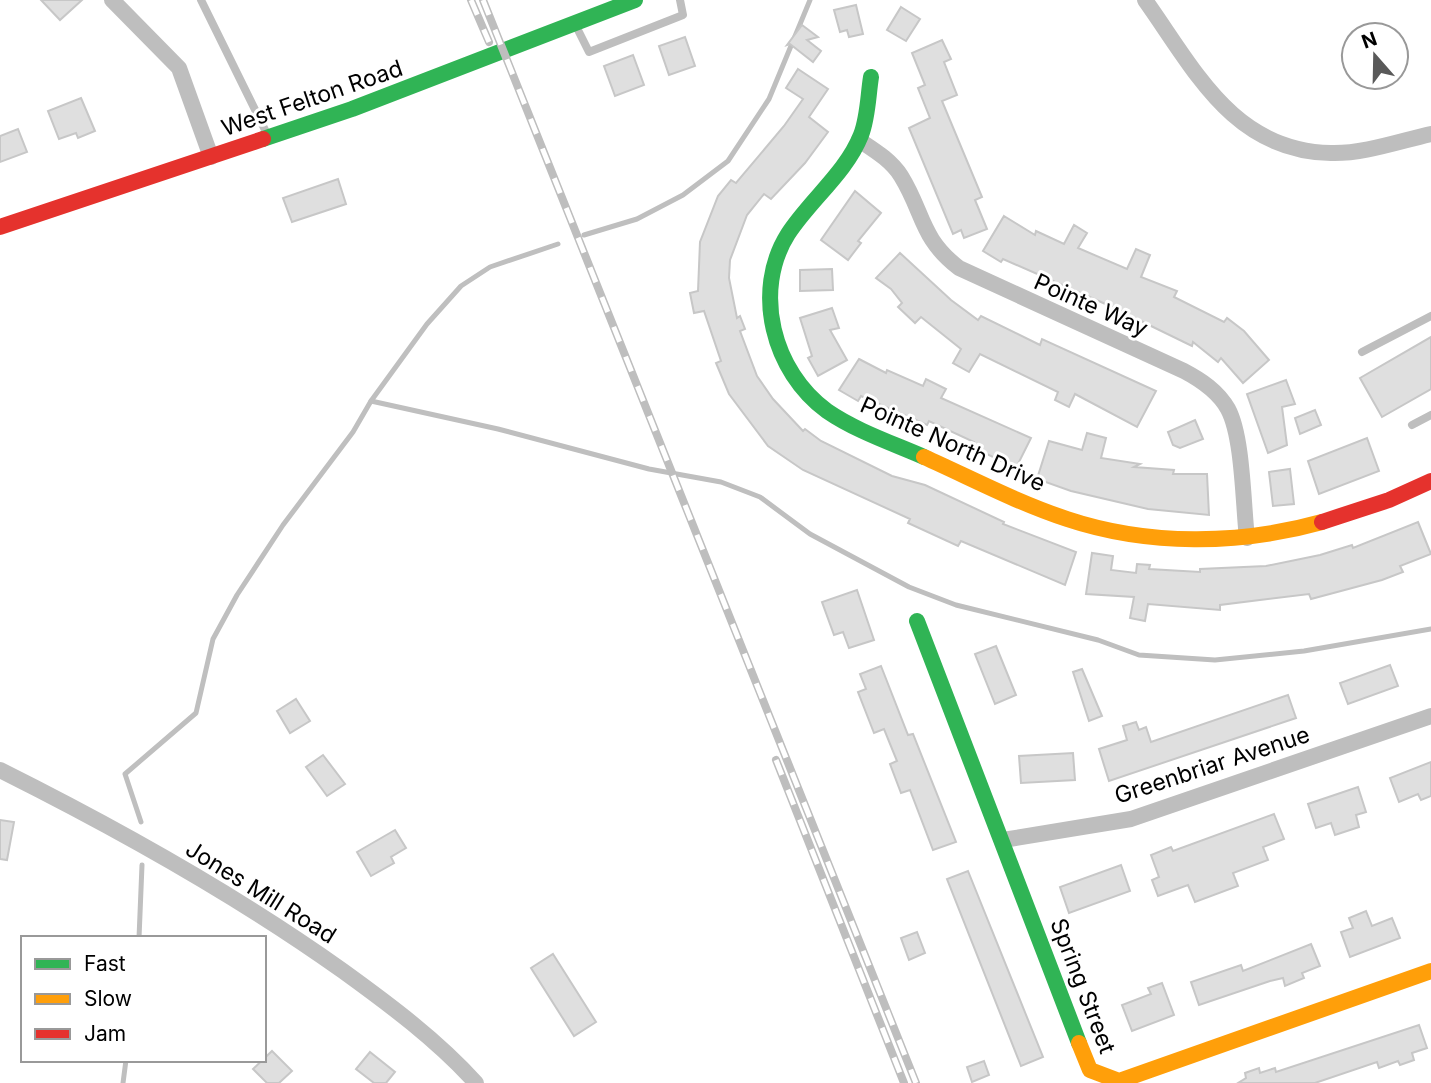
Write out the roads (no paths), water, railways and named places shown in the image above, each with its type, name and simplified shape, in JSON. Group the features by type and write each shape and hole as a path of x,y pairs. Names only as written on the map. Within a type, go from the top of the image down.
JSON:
{"street":[{"path":"112,0 179,68 211,157"},
{"name":"West Felton Road","path":"0,227 269,139 575,23 617,3 635,0"},
{"path":"1145,0 1219,105 1254,132 1285,147 1332,153 1431,134"},
{"name":"Pointe North Drive","path":"871,77 859,140 786,238 776,261 770,289 773,332 780,354 799,383 821,406 852,425 1076,522 1155,537 1247,538 1342,519 1431,481"},
{"name":"Pointe Way","path":"859,140 887,160 901,176 933,245 959,268 1184,371 1216,393 1228,409 1235,427 1247,538"},
{"name":"Spring Street","path":"917,621 960,740 1003,840 1090,1070 1119,1081 1431,971"},
{"name":"Greenbriar Avenue","path":"1003,840 1132,819 1431,716"},
{"name":"Jones Mill Road","path":"0,770 183,868 311,948 415,1026 476,1083"}],"lane":[{"path":"201,0 269,139"},
{"path":"575,23 589,52 683,15 680,0"},
{"path":"1362,352 1431,316"},
{"path":"1412,425 1431,415"}],"waterway":[{"path":"584,235 637,219 683,195 728,161 769,99 810,0"},
{"path":"141,822 125,774 196,713 213,639 237,595 283,525 353,432 371,401 427,324 461,286 490,267 558,244"},
{"path":"371,401 498,429 649,469 721,482 760,497 810,534 909,587 956,605 1098,640 1139,655 1215,660 1304,651 1431,629"},
{"path":"139,936 142,865"},
{"path":"123,1083 126,1062"}],"railway":[{"path":"471,0 489,42"},
{"path":"483,0 916,1083"},
{"path":"776,760 904,1083"}]}
